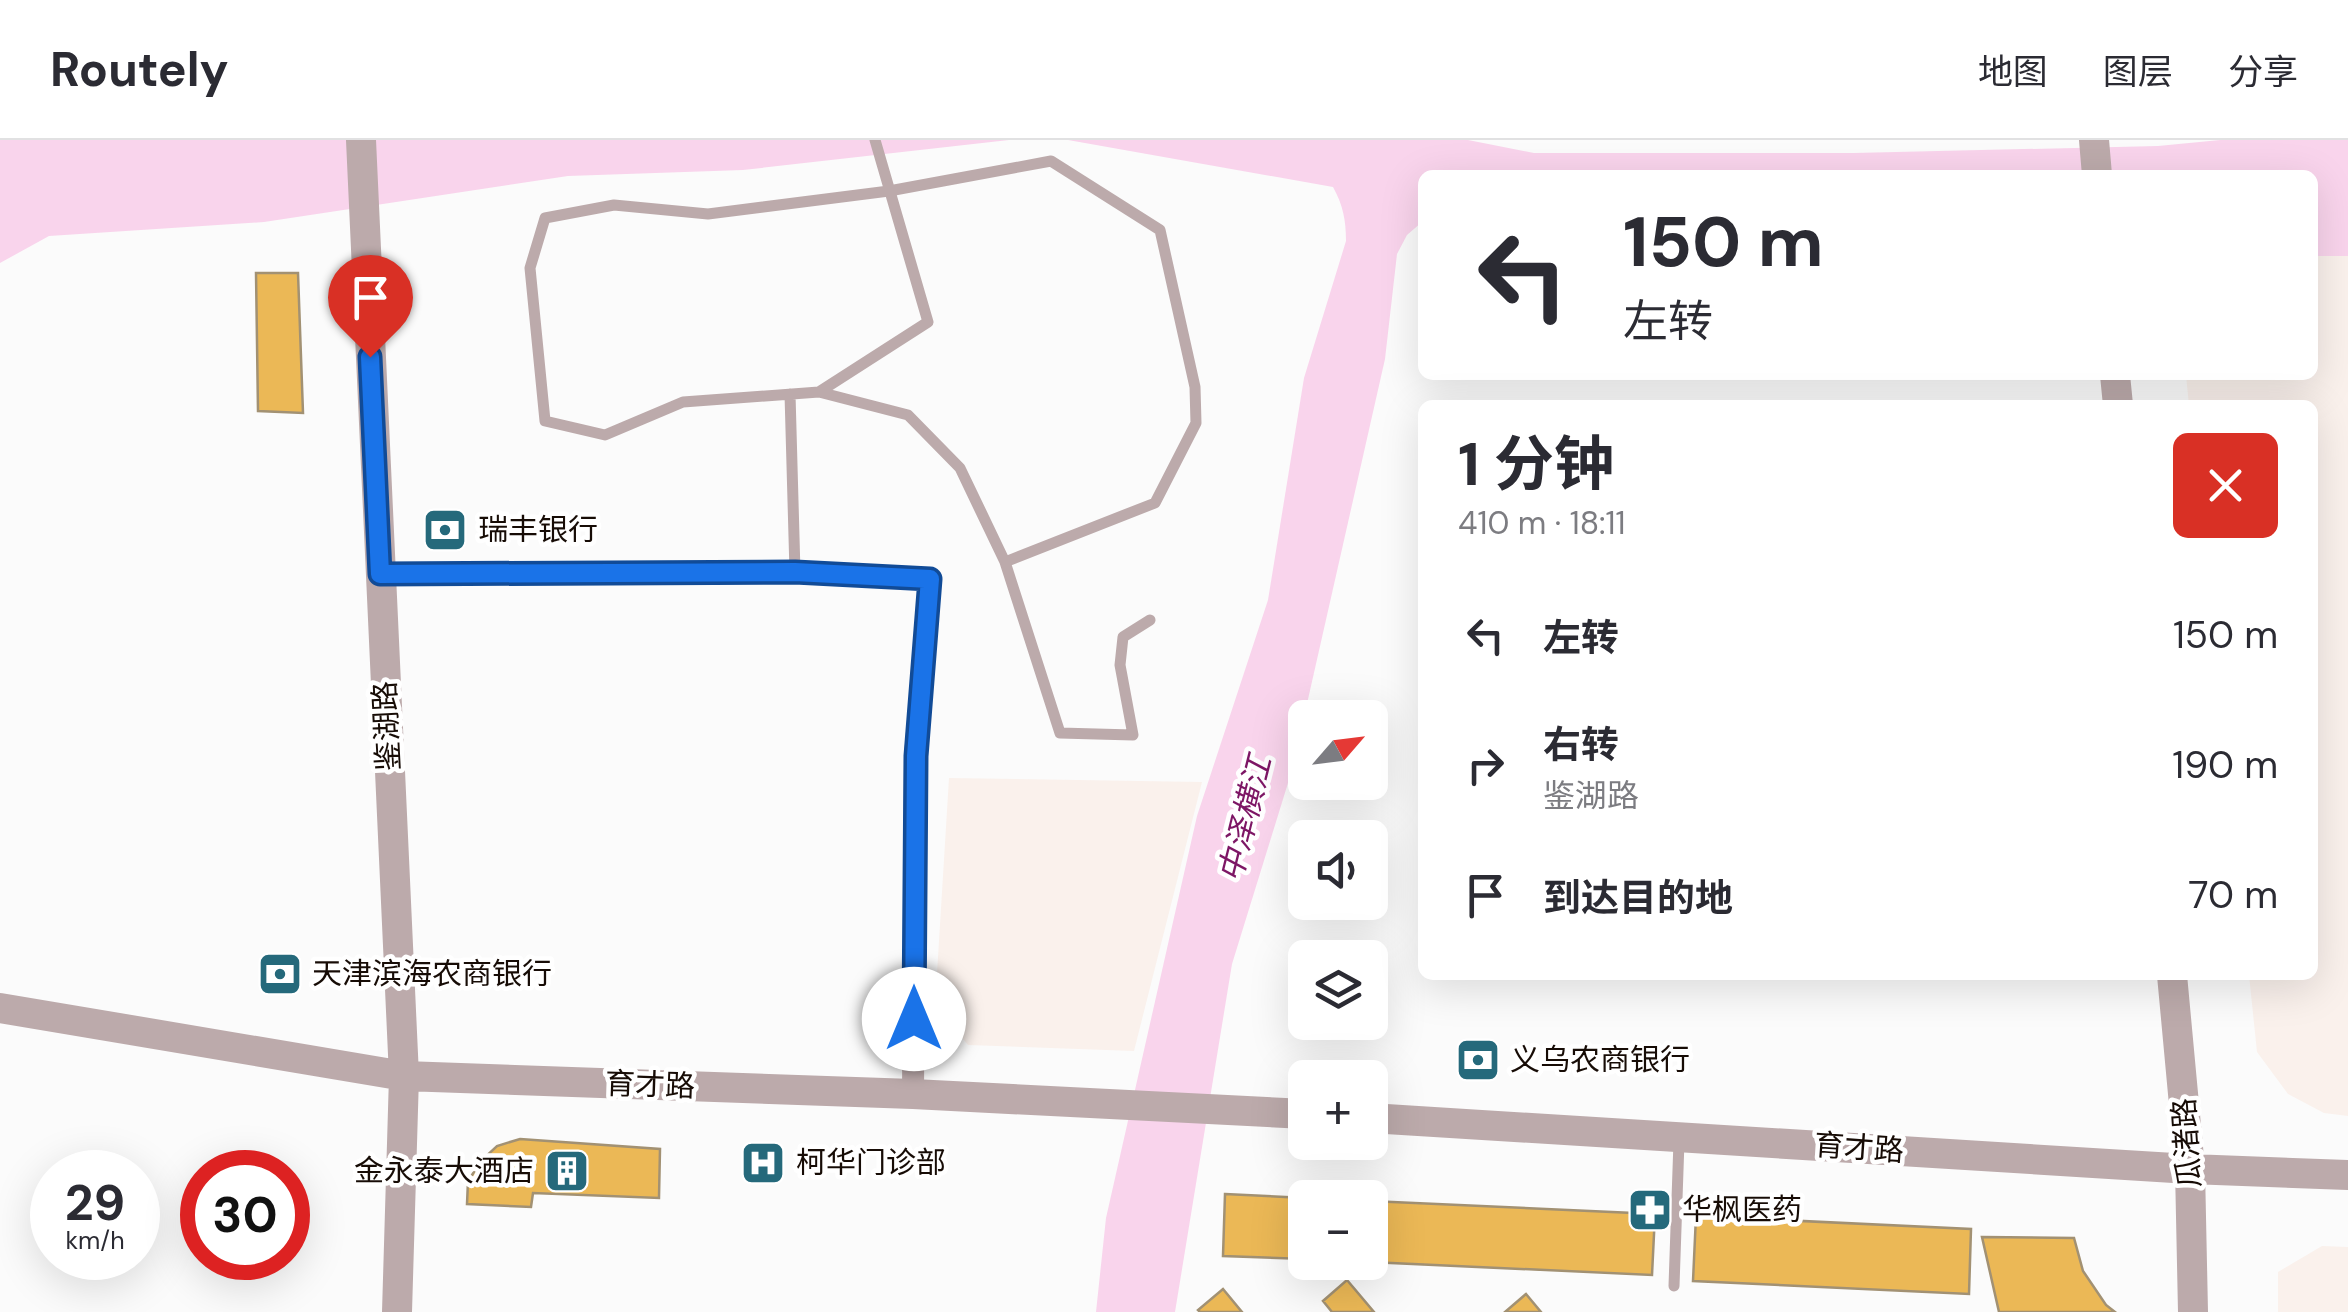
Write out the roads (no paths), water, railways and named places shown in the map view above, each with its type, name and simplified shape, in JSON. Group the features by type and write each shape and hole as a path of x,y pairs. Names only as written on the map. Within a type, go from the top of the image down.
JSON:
{"street":[{"name":"鉴湖路","path":"361,140 404,1076 397,1312"},
{"path":"2094,140 2097,170"},
{"path":"380,574 795,572 930,579 916,756 914,1094"},
{"name":"瓜渚路","path":"2172,980 2190,1169 2193,1312"},
{"name":"育才路","path":"0,1008 404,1076 914,1094 1288,1113"},
{"name":"育才路","path":"1388,1119 2190,1169 2348,1174"}],"lane":[{"path":"820,392 928,322 875,140"},
{"path":"1005,562 1155,503 1196,423 1195,387 1160,230 1051,161 889,191 708,214 614,205 545,218 530,268 545,421 605,435 683,402 820,392 908,415 960,468 1005,562 1060,734 1133,735 1120,665 1123,637 1150,620"},
{"path":"790,394 795,572"},
{"path":"1674,1286 1679,1137"}],"water":[{"path":"0,140 1009,140 743,170 568,176 264,222 49,236 0,263"},
{"name":"中泽横江","path":"1068,140 1468,140 1534,153 1853,153 2158,146 2220,140 2348,140 2348,256 2318,256 2318,170 1418,170 1418,225 1407,235 1397,254 1385,359 1308,700 1288,700 1288,783 1232,964 1175,1312 1096,1312 1106,1218 1197,816 1268,600 1304,378 1346,241 1342,206 1333,187"}],"place":[{"name":"瑞丰银行","path":"445,530"},
{"name":"天津滨海农商银行","path":"280,974"},
{"name":"义乌农商银行","path":"1478,1060"},
{"name":"柯华门诊部","path":"763,1163"},
{"name":"金永泰大酒店","path":"567,1171"},
{"name":"华枫医药","path":"1650,1210"}]}
